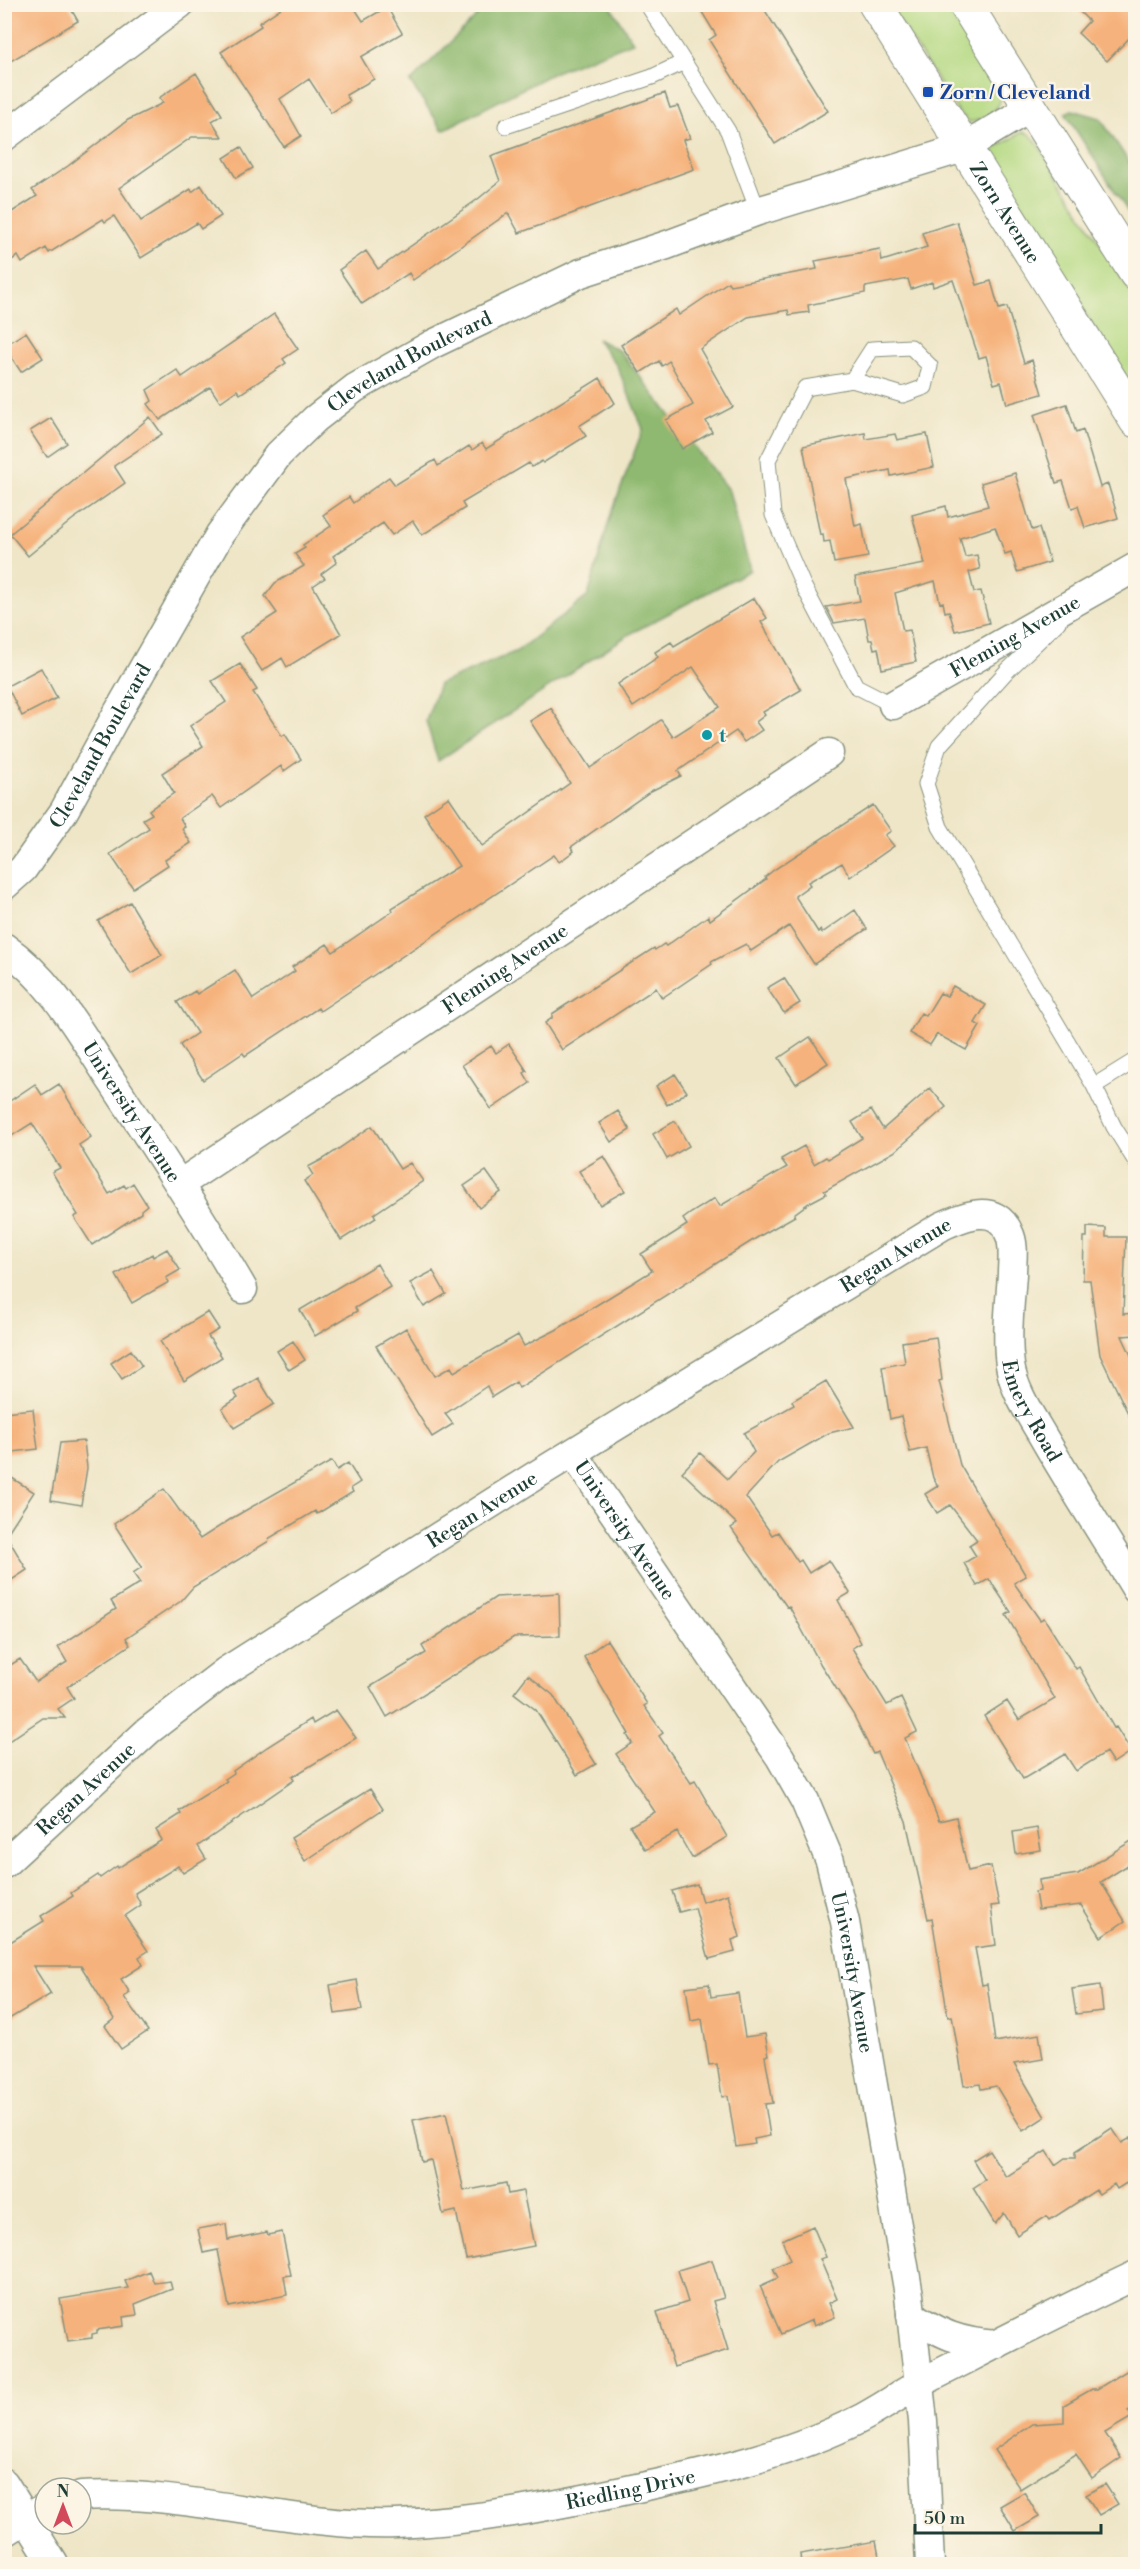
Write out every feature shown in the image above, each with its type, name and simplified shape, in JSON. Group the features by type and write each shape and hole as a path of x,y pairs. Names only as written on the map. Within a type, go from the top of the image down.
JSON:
{"main road":[{"name":"Zorn Avenue","path":"875,4 963,148 1136,421"},
{"path":"965,4 1136,274"}],"street":[{"path":"4,138 180,4"},
{"name":"Cleveland Boulevard","path":"4,886 22,869 64,811 220,534 278,455 315,419 365,383 433,344 581,273 667,245 758,211 963,148 1030,108"},
{"name":"Fleming Avenue","path":"893,705 1088,592 1136,567"},
{"name":"Fleming Avenue","path":"180,1184 829,753"},
{"name":"University Avenue","path":"4,947 29,967 59,1001 180,1184 243,1289"},
{"name":"Regan Avenue","path":"4,1864 148,1731 226,1671 573,1453 942,1226 964,1215 979,1212 994,1216"},
{"name":"Emery Road","path":"994,1216 1009,1232 1013,1249 1009,1331 1010,1365 1014,1379 1025,1405 1059,1464 1136,1589"},
{"name":"University Avenue","path":"573,1453 780,1757 805,1801 830,1861 845,1922 911,2315 923,2421 930,2565"},
{"name":"Riedling Drive","path":"93,2496 120,2495 335,2520 393,2524 461,2520 540,2508 718,2470 798,2444 859,2420 919,2384 1136,2275"},
{"path":"911,2315 950,2337 966,2342 996,2345"},
{"path":"4,2483 54,2565"}],"lane":[{"path":"647,4 728,131 758,211"},
{"path":"506,126 652,77 684,62"},
{"path":"852,380 872,348 911,347 930,366 925,387 903,395 852,380 805,388 768,460 773,515 803,585 856,686 893,705"},
{"path":"1088,592 1006,672 939,747 926,784 940,827 1094,1086 1114,1127 1136,1162"},
{"path":"1094,1086 1136,1060"}],"green space":[{"path":"488,5 610,5 633,42 555,72 443,130 410,82"},
{"path":"889,5 950,5 1000,82 1002,95 993,111 970,122 959,113"},
{"path":"1072,110 1100,118 1135,171 1135,223 1065,113"},
{"path":"1022,132 1029,134 1035,140 1135,299 1135,394 989,156 994,149"},
{"path":"597,339 620,351 729,491 750,570 628,635 438,761 426,721 439,684 517,651 588,596 610,517 643,429 617,366"}],"building":[{"path":"4,4 68,4 78,21 4,65"},
{"path":"287,4 352,4 363,21 387,7 402,33 361,57 374,79 346,95 350,101 331,113 309,79 280,99 301,136 284,147 221,52 261,26 259,23"},
{"path":"697,4 761,4 828,111 775,144 709,40 716,35"},
{"path":"1072,4 1136,4 1136,31 1107,61 1078,33 1089,21"},
{"path":"196,73 222,115 212,121 222,137 192,137 119,188 141,221 201,185 221,216 201,229 197,223 141,258 114,216 105,222 103,219 49,253 46,248 22,263 18,256 4,265 4,217 37,196 32,190 68,166 128,120 163,103 159,98"},
{"path":"665,93 670,108 678,106 690,138 683,140 694,169 519,233 508,213 413,280 409,273 362,304 339,270 366,251 378,269 478,199 500,181 491,156"},
{"path":"241,147 253,168 236,178 224,158"},
{"path":"957,222 977,285 991,281 999,309 1007,307 1024,363 1032,360 1042,394 1007,404 1001,382 994,384 986,356 979,358 953,280 933,287 932,282 911,289 908,279 865,287 865,293 808,305 809,312 789,315 788,310 748,317 700,349 733,407 706,421 712,432 682,449 666,420 693,405 669,361 662,366 659,361 640,373 621,345 676,309 679,315 728,282 730,285 817,269 815,261 880,249 882,261 927,247 922,233"},
{"path":"274,314 298,349 283,359 286,363 240,394 237,390 220,402 210,387 160,420 148,404 152,401 147,390 177,370 182,377"},
{"path":"26,332 43,358 21,372 4,346"},
{"path":"600,378 615,403 579,426 586,436 543,463 542,461 532,467 529,463 462,503 465,508 422,535 413,521 392,535 383,523 333,556 337,562 321,574 325,578 313,586 341,634 287,667 282,658 262,671 240,637 277,613 265,596 275,583 304,566 295,554 305,548 303,545 331,526 323,515 349,497 353,503 389,477 395,485 435,460 438,466 469,446 472,450 482,443 486,449"},
{"path":"1067,404 1076,433 1083,430 1100,487 1108,484 1118,518 1085,528 1078,506 1072,508 1063,481 1056,483 1034,415"},
{"path":"150,417 162,434 114,466 125,483 72,520 28,556 10,534"},
{"path":"51,418 67,443 47,457 30,431"},
{"path":"865,433 866,439 895,434 897,440 927,434 934,467 891,476 890,470 846,479 855,526 862,524 868,557 834,563 830,541 824,542 823,534 820,535 803,446"},
{"path":"1015,473 1032,530 1039,528 1050,562 1017,572 1011,552 1005,554 995,527 960,538 965,557 977,555 980,569 969,572 974,592 981,591 989,623 955,631 949,611 945,612 943,602 940,603 935,581 895,593 903,631 910,630 916,662 882,669 878,648 874,649 872,640 869,640 865,618 834,623 826,607 860,601 855,577 925,564 912,515 946,506 948,517 988,506 981,483"},
{"path":"754,598 767,618 761,622 801,690 763,712 765,715 756,722 762,730 744,742 736,731 678,771 681,776 651,791 571,847 574,851 559,862 554,855 320,1011 318,1008 245,1056 243,1053 203,1080 180,1045 197,1033 177,1002 195,991 197,994 235,970 253,999 295,971 292,967 327,944 333,952 393,911 392,908 459,866 424,814 449,797 482,846 570,783 530,721 551,708 590,768 661,720 673,737 720,707 693,667 633,707 618,684 658,657 655,652 671,642 674,646"},
{"path":"240,664 257,690 253,692 282,736 285,734 301,759 284,771 281,766 221,808 212,796 180,818 185,827 182,829 191,843 165,860 168,865 133,888 110,854 149,828 143,819 152,814 149,810 174,793 162,773 203,746 190,726 226,702 212,681"},
{"path":"41,668 57,698 22,716 7,686"},
{"path":"873,805 891,831 885,835 894,846 850,877 842,863 808,882 810,885 795,896 818,932 820,930 822,933 855,910 867,929 814,964 789,926 751,951 746,944 711,962 712,964 662,998 656,988 562,1050 545,1023 552,1018 552,1014 654,948 655,950 664,944 666,946 708,916 710,920 766,879 765,877 775,869"},
{"path":"130,902 162,955 131,974 98,921"},
{"path":"784,978 800,1003 784,1013 767,988"},
{"path":"953,986 986,1005 975,1023 980,1026 966,1050 937,1034 930,1045 909,1033 921,1013 926,1016 940,993 947,996"},
{"path":"810,1037 828,1063 796,1084 779,1058"},
{"path":"509,1044 527,1071 524,1073 530,1083 491,1109 462,1065 491,1046 496,1053"},
{"path":"675,1074 687,1092 667,1105 656,1086"},
{"path":"35,1084 42,1095 59,1084 91,1137 79,1145 109,1194 124,1185 126,1188 133,1183 147,1205 141,1213 92,1245 74,1217 78,1215 52,1172 60,1168 32,1123 4,1141 4,1105"},
{"path":"930,1088 946,1107 894,1152 824,1191 826,1194 809,1203 794,1214 795,1216 519,1388 516,1382 492,1397 487,1386 445,1414 453,1424 432,1437 376,1346 406,1328 435,1376 451,1367 454,1372 518,1335 524,1346 556,1330 652,1271 641,1254 687,1225 683,1219 691,1213 715,1198 720,1206 787,1167 781,1159 804,1146 814,1164 826,1157 828,1159 862,1138 852,1122 871,1110 883,1129"},
{"path":"618,1111 630,1130 611,1142 599,1123"},
{"path":"675,1121 689,1146 667,1159 653,1134"},
{"path":"372,1126 400,1169 410,1163 423,1181 374,1214 376,1218 341,1240 304,1181 313,1175 308,1167"},
{"path":"604,1156 625,1191 600,1205 579,1171"},
{"path":"486,1171 501,1192 479,1208 464,1186"},
{"path":"1087,1227 1106,1228 1106,1237 1126,1237 1123,1314 1136,1313 1136,1335 1122,1336 1136,1366 1136,1430 1100,1355 1090,1280 1083,1280 1084,1237 1087,1237"},
{"path":"167,1249 180,1270 166,1278 169,1282 132,1303 116,1275 152,1254 153,1257"},
{"path":"377,1264 390,1287 355,1308 357,1311 315,1336 300,1310"},
{"path":"433,1271 446,1294 424,1307 410,1283"},
{"path":"208,1312 219,1329 208,1336 222,1357 184,1381 160,1341"},
{"path":"936,1337 942,1380 939,1381 960,1465 1026,1576 1014,1583 1040,1620 1044,1618 1076,1669 1079,1667 1114,1728 1116,1727 1131,1751 1113,1763 1106,1752 1076,1771 1065,1754 1023,1779 984,1716 1007,1701 1019,1720 1055,1699 1006,1615 1011,1612 989,1579 977,1586 964,1563 976,1556 969,1545 977,1540 950,1505 937,1513 925,1494 938,1486 933,1478 926,1448 910,1452 901,1416 890,1419 882,1367 905,1363 902,1342"},
{"path":"293,1341 305,1360 289,1370 277,1351"},
{"path":"131,1350 142,1366 122,1379 111,1363"},
{"path":"258,1378 274,1404 234,1428 222,1408 238,1398 234,1392"},
{"path":"826,1381 854,1427 829,1433 778,1462 746,1497 772,1535 778,1532 798,1562 801,1560 809,1573 829,1560 850,1593 838,1600 861,1643 852,1648 887,1705 901,1698 917,1732 905,1738 939,1821 956,1817 968,1871 991,1866 999,1905 991,1906 996,1945 975,1948 982,1985 987,1984 995,2042 1039,2034 1043,2059 1014,2064 1045,2117 1023,2131 996,2086 981,2089 980,2084 964,2086 952,2016 948,2017 932,1918 928,1919 906,1821 877,1752 873,1754 853,1714 821,1665 789,1606 787,1607 731,1528 737,1524 682,1472 700,1453 728,1479 754,1452 744,1433 794,1405 792,1401"},
{"path":"33,1409 38,1449 4,1453 4,1412"},
{"path":"84,1441 87,1468 81,1505 51,1500 60,1443"},
{"path":"332,1461 337,1470 348,1463 360,1482 351,1488 353,1492 317,1514 315,1511 193,1587 181,1601 126,1638 130,1645 67,1687 74,1698 58,1709 65,1718 43,1718 4,1744 4,1669 20,1659 36,1682 67,1662 58,1647 116,1609 111,1601 140,1583 133,1573 142,1567 114,1524 164,1489 200,1539"},
{"path":"4,1473 34,1492 6,1535 27,1570 4,1585"},
{"path":"559,1593 560,1636 514,1637 387,1717 370,1687 426,1653 422,1646 496,1597"},
{"path":"607,1640 647,1704 644,1706 663,1733 659,1736 691,1783 695,1781 727,1837 692,1858 677,1832 645,1850 630,1826 655,1812 616,1754 632,1743 584,1657"},
{"path":"528,1675 553,1695 596,1764 577,1775 536,1710 514,1693"},
{"path":"336,1710 356,1738 292,1777 294,1780 198,1846 206,1859 183,1873 178,1866 135,1893 141,1905 125,1916 148,1951 139,1957 143,1965 121,1979 130,1993 124,1997 148,2031 121,2049 105,2026 114,2019 81,1966 33,1966 51,1994 4,2022 4,1946 44,1921 41,1916 73,1896 71,1893 98,1875 100,1878 117,1866 118,1868 162,1840 156,1830 181,1814 179,1811 227,1781 225,1779 234,1773 233,1771 311,1719 313,1724"},
{"path":"370,1789 383,1809 305,1861 291,1838"},
{"path":"1037,1828 1041,1850 1016,1854 1013,1832"},
{"path":"1136,1838 1136,1860 1101,1882 1125,1921 1101,1937 1081,1905 1038,1910 1035,1892 1040,1891 1039,1880 1078,1874"},
{"path":"697,1884 702,1902 728,1894 740,1937 732,1940 735,1952 709,1959 695,1908 679,1912 672,1891"},
{"path":"357,1980 362,2010 335,2014 330,1985"},
{"path":"709,1984 711,1997 738,1993 745,2037 765,2034 769,2055 765,2056 773,2103 765,2104 770,2136 754,2139 755,2144 736,2147 728,2096 722,2097 717,2064 709,2065 702,2019 691,2021 686,1987"},
{"path":"1100,1985 1103,2011 1076,2014 1072,1989"},
{"path":"446,2113 464,2191 506,2183 508,2194 523,2191 534,2246 466,2259 456,2211 443,2214 431,2160 422,2162 413,2120"},
{"path":"1112,2128 1122,2143 1136,2135 1136,2177 1117,2189 1114,2184 1099,2194 1096,2190 1050,2220 1047,2216 1017,2235 1004,2213 995,2224 973,2188 985,2180 973,2160 989,2150 1006,2177 1046,2151 1055,2165 1065,2158 1075,2158 1075,2152"},
{"path":"226,2224 228,2240 267,2232 268,2235 282,2232 291,2275 284,2276 287,2295 229,2307 218,2250 203,2253 198,2229"},
{"path":"813,2226 826,2257 820,2259 837,2299 829,2303 835,2317 814,2326 812,2320 781,2334 760,2286 778,2278 773,2268 790,2260 782,2240"},
{"path":"712,2260 724,2298 713,2301 728,2350 674,2367 657,2312 688,2302 678,2270"},
{"path":"149,2271 154,2283 170,2281 172,2289 135,2304 137,2315 123,2317 124,2326 97,2330 97,2333 92,2334 92,2338 68,2341 60,2299 128,2288 125,2281"},
{"path":"1136,2365 1136,2406 1128,2411 1132,2417 1105,2433 1121,2458 1092,2478 1076,2454 1020,2489 994,2450 1032,2424 1064,2422 1064,2405 1092,2389 1097,2389"},
{"path":"1105,2484 1118,2504 1099,2515 1086,2495"},
{"path":"1024,2492 1039,2517 1015,2531 1000,2506"},
{"path":"876,2541 880,2562 864,2565 801,2565 800,2554"}],"place":[{"name":"Zorn / Cleveland","path":"928,92"},
{"name":"t","path":"707,735"}]}
